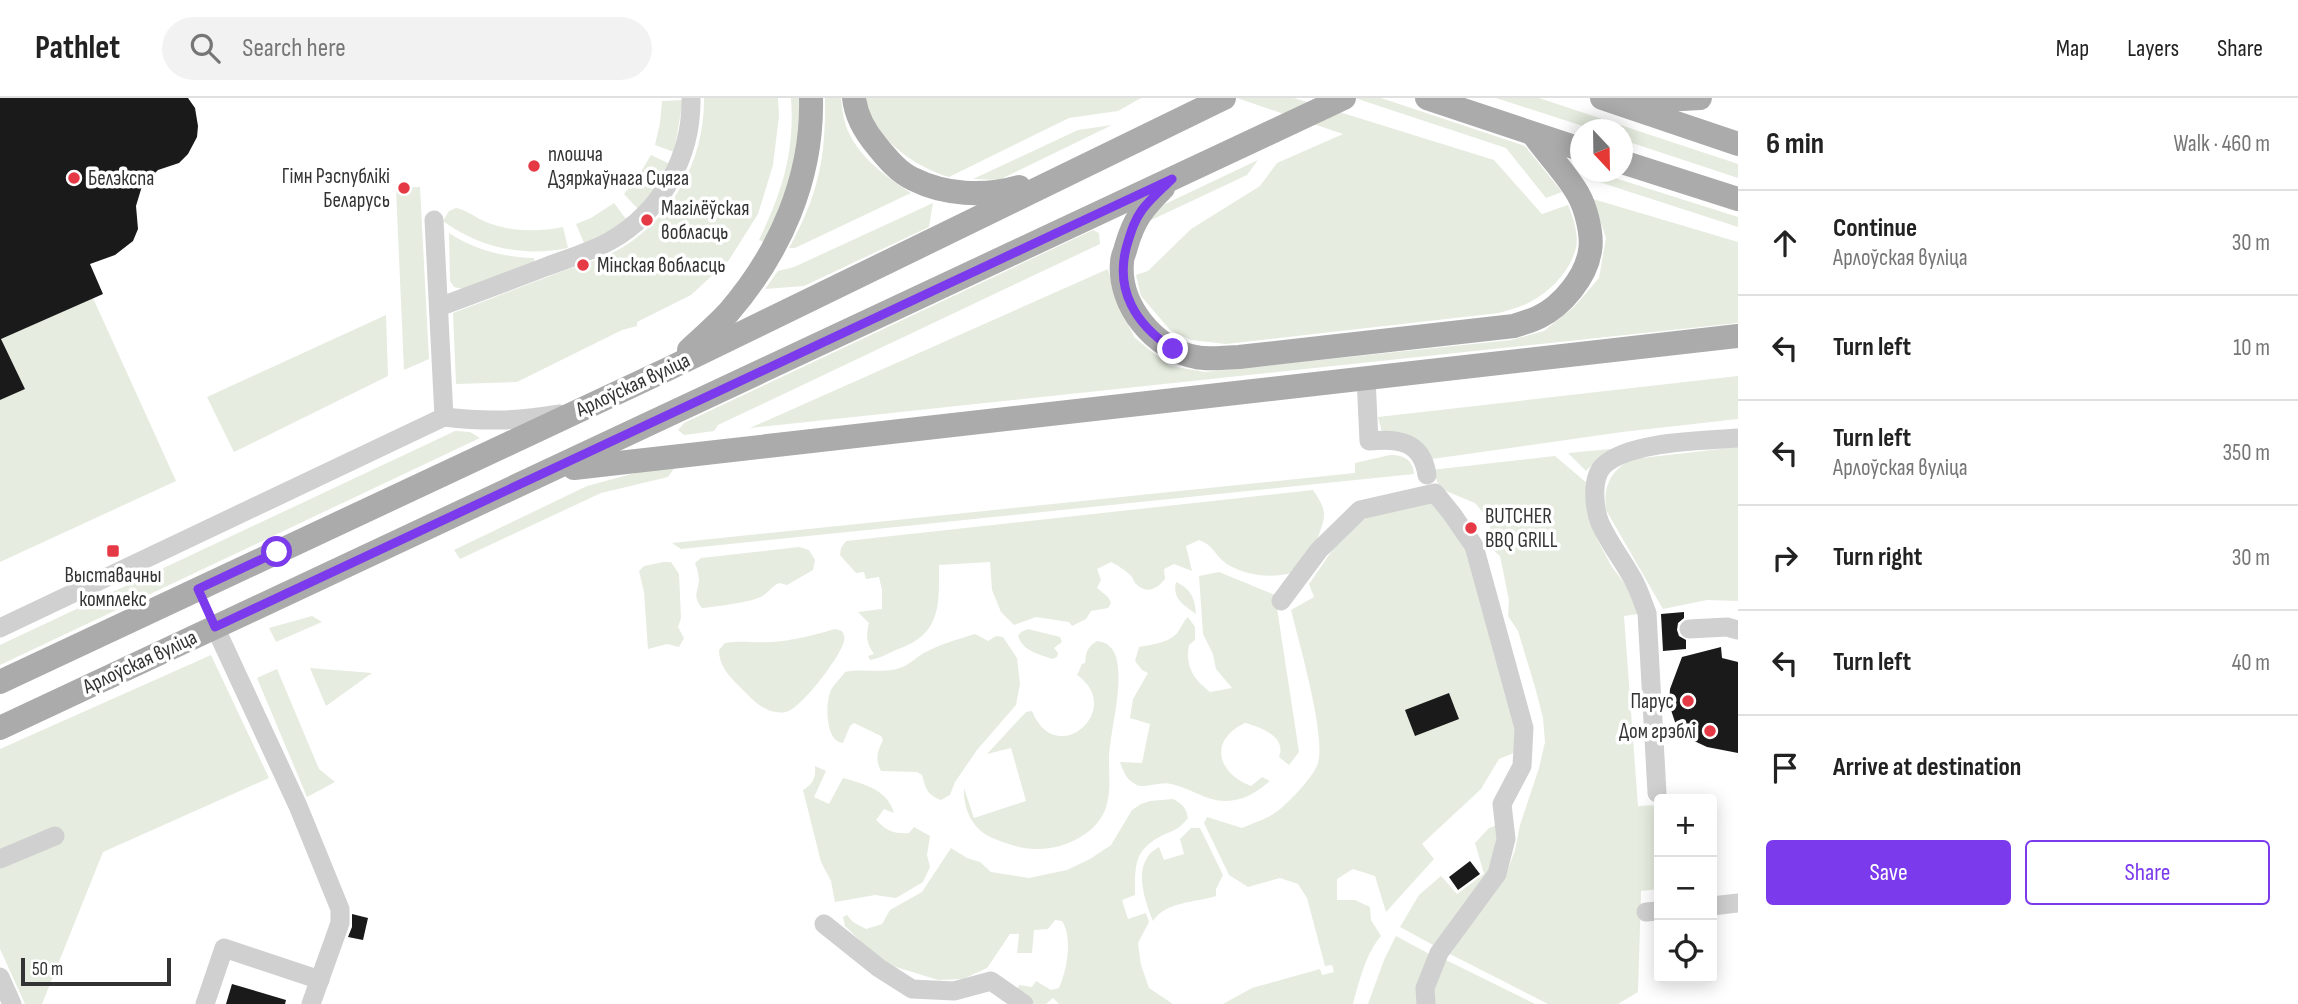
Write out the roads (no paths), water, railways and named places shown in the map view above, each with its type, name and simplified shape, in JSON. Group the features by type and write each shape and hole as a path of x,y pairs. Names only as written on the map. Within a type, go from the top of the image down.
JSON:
{"main road":[{"path":"670,368 728,313 782,236 804,172 812,127 811,98"},
{"path":"854,98 860,120 872,141 889,161 911,179 945,190 971,194 1004,191 1063,175"},
{"name":"Арлоўская вуліца","path":"0,682 670,368 1224,98"},
{"name":"Арлоўская вуліца","path":"0,728 1344,98"},
{"path":"1427,98 1570,146"},
{"path":"1610,101 1700,98"},
{"path":"1610,101 1738,144"},
{"path":"1172,179 1142,209 1133,225 1122,262 1124,282 1140,321 1154,337 1173,349 1196,358 1239,357 1514,326 1540,317 1557,305 1585,269 1591,250 1588,225 1578,194 1532,134"},
{"path":"1633,166 1738,199"},
{"path":"552,470 1738,336"},
{"path":"198,589 215,627"}],"lane":[{"path":"439,307 594,248 632,226 660,197 678,167 689,127 691,98"},
{"path":"434,220 444,417"},
{"path":"1366,378 1369,441 1405,443 1418,451 1427,475"},
{"path":"0,628 444,417 496,422 579,411"},
{"path":"1657,793 1647,613 1637,585 1600,524 1594,502 1596,485 1601,468 1623,453 1651,446 1738,438"},
{"path":"1281,601 1319,550 1360,510 1435,493 1474,547 1524,728 1522,766 1502,804 1506,839 1497,874 1439,953 1425,988 1426,1004"},
{"path":"215,627 298,806 341,909 340,923 311,1004"},
{"path":"1689,629 1727,627 1738,630"},
{"path":"0,859 55,836"},
{"path":"1717,905 1738,903"},
{"path":"824,923 878,968 912,989 954,991 991,981 1024,1004"},
{"path":"205,1004 224,948 320,980"},
{"path":"0,977 12,1004"}],"place":[{"name":"плошча Дзяржаўнага Сцяга","path":"534,166"},
{"name":"Белэкспа","path":"74,178"},
{"name":"Гімн Рэспублікі Беларусь","path":"404,188"},
{"name":"Магілёўская вобласць","path":"647,220"},
{"name":"Мінская вобласць","path":"583,265"},
{"name":"BUTCHER BBQ GRILL","path":"1471,528"},
{"name":"Выставачны комплекс","path":"113,551"},
{"name":"Парус","path":"1688,701"},
{"name":"Дом грэблі","path":"1710,731"}]}
